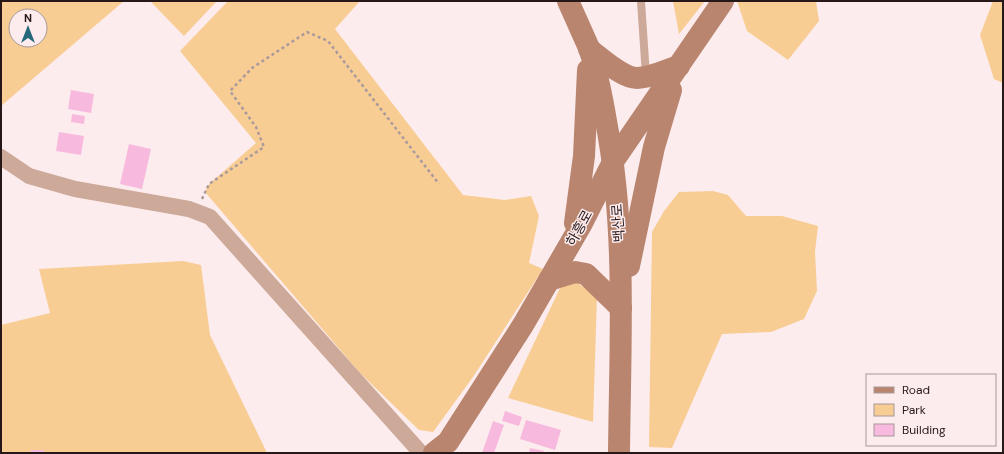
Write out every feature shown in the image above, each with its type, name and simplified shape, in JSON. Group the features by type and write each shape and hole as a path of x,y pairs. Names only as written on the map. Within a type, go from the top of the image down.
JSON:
{"main road":[{"name":"백산로","path":"568,1 589,49 602,98 614,160 620,237 621,308 619,453"},
{"name":"하흥로","path":"434,453 448,442 549,280 573,239 614,160 723,1"},
{"path":"589,49 626,76 636,78 679,66"},
{"path":"573,239 584,156 589,49"},
{"path":"621,308 654,147 679,66"},
{"path":"549,280 575,272 586,274 621,308"}],"street":[{"path":"1,157 29,176 75,189 196,212 210,217 222,228 421,453"}],"lane":[{"path":"641,1 646,76"}],"path":[{"path":"196,212 209,184 264,147 256,127 230,90 252,68 307,32 328,41 439,184"}],"green space":[{"path":"1,1 124,1 1,106"},
{"path":"150,1 217,1 184,36"},
{"path":"228,1 360,1 335,29 463,195 505,200 531,196 539,216 529,263 543,269 473,377 433,432 419,430 360,373 205,192 209,184 256,143 180,51"},
{"path":"673,1 705,1 679,34"},
{"path":"737,1 816,1 819,21 788,60 747,31"},
{"path":"993,1 1003,1 1003,83 994,79 980,35"},
{"path":"713,191 728,195 746,216 782,216 818,226 815,252 817,291 804,319 771,332 722,334 672,448 649,447 652,232 664,211 679,192"},
{"path":"183,261 201,265 210,335 267,453 1,453 1,325 50,313 39,269"},
{"path":"576,282 597,296 593,422 508,398 561,286"}],"building":[{"path":"71,90 94,94 91,113 68,109"},
{"path":"72,114 85,116 84,124 71,122"},
{"path":"59,132 84,136 81,155 56,151"},
{"path":"129,144 151,149 142,189 120,184"},
{"path":"505,411 522,417 519,426 502,421"},
{"path":"526,420 561,430 555,450 520,439"},
{"path":"493,421 504,425 494,453 482,453"},
{"path":"530,448 544,451 543,453 529,453"},
{"path":"31,450 44,450 44,453 31,453"}]}
